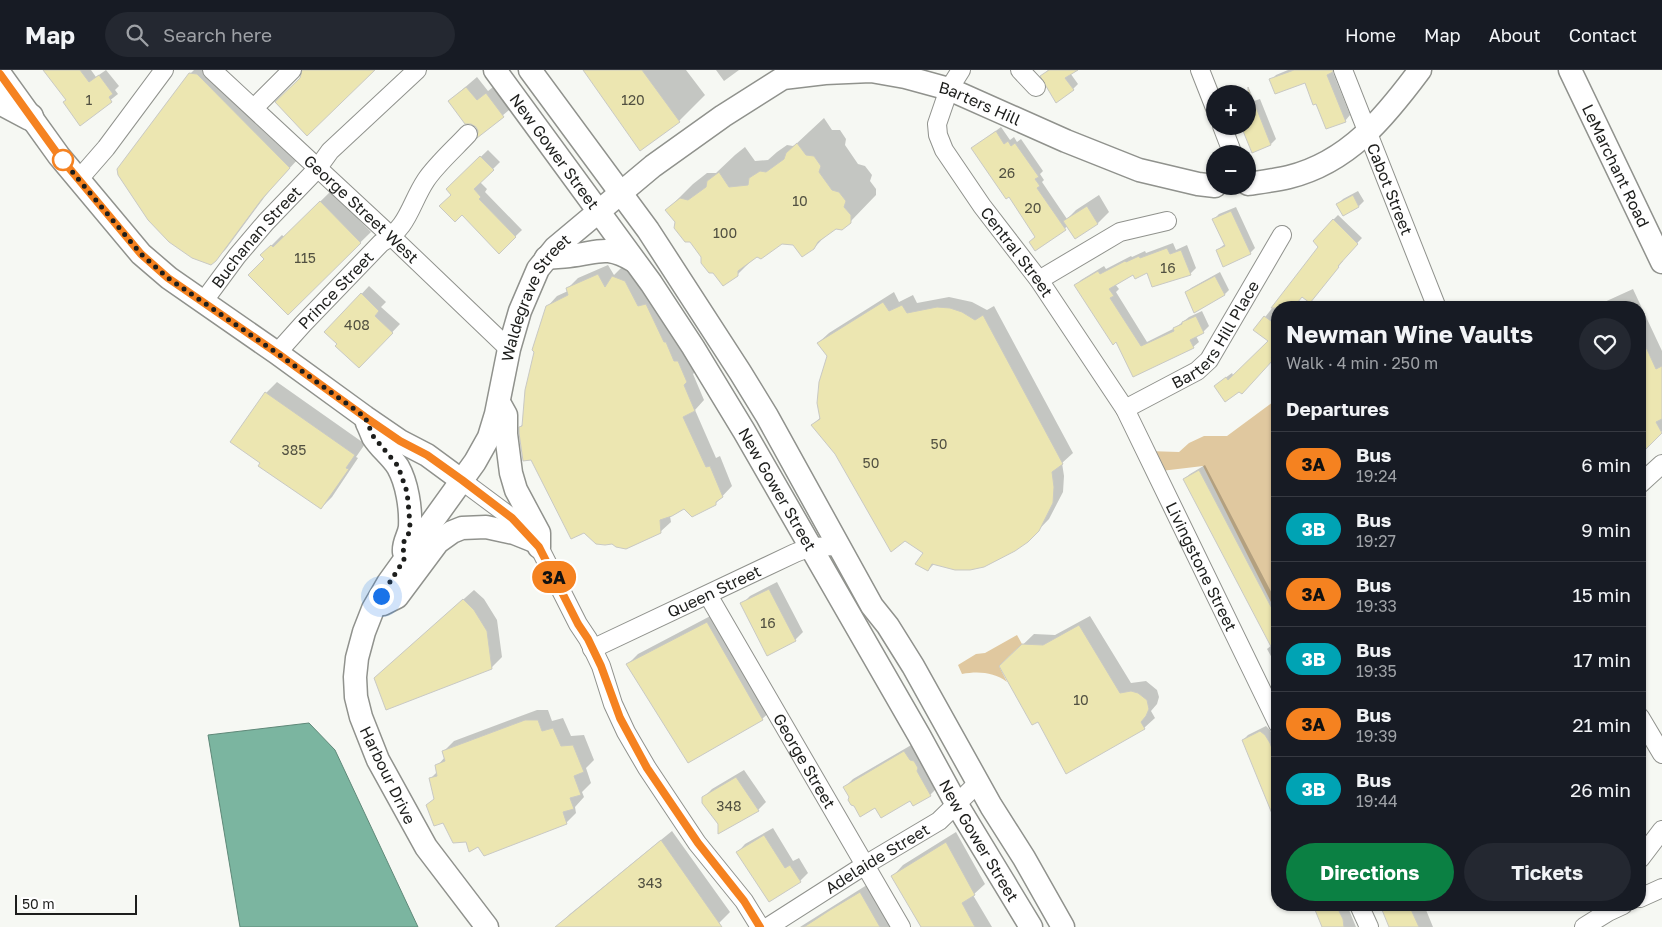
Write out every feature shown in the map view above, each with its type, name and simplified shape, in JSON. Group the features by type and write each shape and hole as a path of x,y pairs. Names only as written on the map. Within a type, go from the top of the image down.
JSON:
{"highway":[{"path":"0,101 30,117"}],"main road":[{"name":"New Gower Street","path":"495,70 599,210 612,232 668,308 811,547 957,805 1031,927"},
{"name":"New Gower Street","path":"530,70 648,230 740,372 767,416 872,606 888,626 913,666 978,783 1063,927"},
{"path":"1256,183 1290,177 1310,170 1341,154 1367,134 1398,100 1420,70"},
{"name":"LeMarchant Road","path":"1570,70 1662,262"},
{"name":"Barters Hill","path":"599,210 653,166 781,74 871,71 905,77 950,89 1066,141 1139,170 1206,185"},
{"path":"0,74 30,117 79,179 141,254 168,278 277,353 365,417 400,441 427,455 462,480"},
{"name":"Waldegrave Street","path":"462,480 489,436 499,402 509,349 526,295 538,269 546,258 599,210"},
{"path":"546,258 556,256 568,257 608,250 621,253 634,261"},
{"path":"373,609 397,597 438,542 452,532 472,527 492,527 514,533 536,544 539,533 516,490 511,473 506,434 506,416 499,402"},
{"path":"365,417 373,436 398,466 404,481 407,492 410,527 408,536 403,543 404,560"},
{"name":"Harbour Drive","path":"462,480 404,560 373,609 357,658 355,677 356,697 360,717 378,760 418,834 487,927"}],"street":[{"path":"79,179 106,148 164,70"},
{"name":"George Street West","path":"212,70 392,237 509,349"},
{"path":"254,108 292,70"},
{"name":"Buchanan Street","path":"203,302 237,256 317,168 330,151 417,70"},
{"name":"Central Street","path":"961,70 950,89 937,124 938,135 944,150 982,206 1039,280 1125,409"},
{"path":"1020,70 1036,87"},
{"path":"1200,70 1206,85"},
{"name":"Cabot Street","path":"1343,70 1433,301"},
{"name":"Prince Street","path":"277,353 381,243 392,237 410,214 426,180 468,134"},
{"path":"1039,280 1120,232 1167,221"},
{"name":"Barters Hill Place","path":"1125,409 1197,371 1209,360 1282,235"},
{"name":"Livingstone Street","path":"1125,409 1271,707"},
{"path":"1646,479 1662,464"},
{"path":"462,480 512,518 536,544 592,649 620,718 647,768 698,843 744,901 760,927"},
{"name":"Queen Street","path":"592,649 795,553 811,547 838,546"},
{"name":"George Street","path":"708,595 902,927"},
{"path":"1646,727 1662,754"},
{"name":"Adelaide Street","path":"768,927 865,865 939,821 978,783"},
{"path":"1646,851 1662,830"},
{"path":"1646,895 1662,888"},
{"path":"1362,911 1369,927"},
{"path":"1584,927 1608,911"}],"shaded area":[{"path":"1271,403 1271,602 1203,466 1161,471 1148,451 1179,452 1189,443 1204,436 1227,436"},
{"path":"1017,635 1022,644 999,666 1007,682 997,676 986,673 962,674 958,665 976,654 985,653"},
{"path":"309,723 335,750 418,927 240,927 208,735"}],"building":[{"path":"43,70 80,70 89,82 99,75 113,94 109,97 112,102 80,126 63,102 66,100"},
{"path":"302,70 375,70 307,136 275,102 300,78"},
{"path":"583,70 642,70 680,122 640,151"},
{"path":"1049,70 1078,70 1065,78 1074,90 1056,103 1040,76"},
{"path":"1294,70 1333,70 1333,72 1327,75 1346,122 1326,129 1316,104 1313,105 1305,83 1275,94 1269,79"},
{"path":"189,73 197,74 290,168 262,199 216,261 211,265 192,258 169,242 148,220 118,175 117,169"},
{"path":"466,87 477,100 486,93 504,117 477,138 478,131 476,127 471,124 465,124 448,101"},
{"path":"1256,107 1271,145 1256,151 1256,145 1249,145 1245,135 1256,135"},
{"path":"996,131 1004,144 1008,141 1011,146 1015,143 1039,177 1035,179 1040,186 1037,188 1066,230 1035,251 1029,242 1035,237 1009,197 1006,199 971,148"},
{"path":"797,143 806,155 814,156 821,166 819,172 832,190 839,192 846,201 844,207 851,215 851,223 842,230 836,229 802,257 793,245 782,244 761,259 757,257 738,271 738,276 723,286 713,273 709,273 701,263 701,257 690,242 685,242 674,228 675,222 665,210 680,198 688,200 706,187 707,181 719,172 729,187 748,185 749,178 760,171 766,172 784,159 786,153"},
{"path":"480,156 494,170 474,189 481,197 479,199 516,237 499,254 462,215 455,222 439,206 451,195 446,189"},
{"path":"1353,195 1359,207 1343,216 1336,204"},
{"path":"320,201 361,243 288,315 248,275 264,259 260,255 271,245 273,247"},
{"path":"1087,206 1098,224 1075,239 1063,221"},
{"path":"1231,211 1251,254 1223,267 1216,250 1225,246 1212,219"},
{"path":"1333,219 1358,244 1338,266 1312,301 1307,301 1302,297 1299,301 1276,301 1318,247 1313,241"},
{"path":"1167,248 1170,254 1181,250 1191,275 1152,287 1147,273 1135,279 1133,275 1109,289 1114,296 1110,298 1141,346 1174,331 1173,328 1196,316 1204,333 1190,340 1194,348 1133,377 1116,342 1113,345 1074,285 1098,271 1100,274 1125,261 1139,256 1140,258"},
{"path":"598,274 605,287 612,276 625,281 638,306 646,304 674,361 678,361 687,382 684,385 695,411 683,417 706,467 710,466 723,497 716,502 716,505 692,517 684,509 660,520 661,533 626,549 612,544 596,544 584,533 571,539 531,460 523,461 519,433 519,427 522,426 525,390 534,352 532,350 546,306 568,295 566,288"},
{"path":"1215,276 1225,295 1194,313 1185,292"},
{"path":"361,293 379,311 375,316 393,333 359,368 335,346 337,344 324,332"},
{"path":"883,302 889,311 902,305 907,313 937,307 950,308 962,312 975,320 983,315 1063,464 1052,472 1054,487 1053,503 1039,531 1015,551 984,567 970,570 955,570 932,564 928,571 915,564 923,553 905,541 891,552 835,454 811,425 820,419 817,403 819,382 827,356 817,343"},
{"path":"1264,316 1271,321 1271,362 1242,394 1239,392 1225,402 1214,386 1226,377 1228,380 1268,341 1253,330"},
{"path":"1646,347 1656,369 1662,366 1662,419 1656,422 1662,433 1646,449"},
{"path":"265,392 355,455 346,468 349,469 321,509 258,466 260,463 230,442"},
{"path":"1199,470 1271,607 1271,647 1183,479"},
{"path":"769,589 796,641 767,656 740,603"},
{"path":"463,599 474,610 487,631 492,669 386,710 374,678"},
{"path":"707,622 763,720 688,763 626,664"},
{"path":"1079,625 1120,693 1131,691 1138,693 1147,700 1149,709 1141,722 1145,729 1066,774 1038,722 1032,725 999,666 1022,644 1043,645"},
{"path":"525,720 538,720 542,731 553,728 561,746 573,745 584,772 574,776 581,795 570,798 574,809 563,812 567,824 484,856 478,847 469,852 466,842 453,843 443,823 434,826 426,805 434,799 429,778 437,776 435,765 445,761 442,751"},
{"path":"1260,731 1270,743 1271,811 1242,740"},
{"path":"904,751 910,760 914,761 918,768 917,771 931,796 913,806 910,801 881,818 875,808 860,817 848,800 849,797 843,787"},
{"path":"736,777 759,811 718,834 718,824 702,803 702,797"},
{"path":"764,835 785,868 790,865 801,882 769,902 736,852"},
{"path":"661,840 722,927 555,927"},
{"path":"946,842 975,895 962,903 975,927 921,927 891,876"},
{"path":"860,892 880,927 804,927 830,910"},
{"path":"1315,911 1339,911 1344,927 1322,927"},
{"path":"1382,911 1412,911 1419,927 1389,927"}],"bus line":[{"name":"3A","path":"0,74 59,156 103,210 141,254 168,278 277,353 365,417 400,441 427,455 462,480 512,518 534,541 539,547 582,632 588,639 601,666 606,684 626,732 647,768 698,843 750,909 760,927"}],"route":[{"path":"63,160 59,156 141,254 168,278 277,353 365,417 373,436 398,466 407,492 409,512 410,527 408,536 403,543 404,560 381,596"}]}
